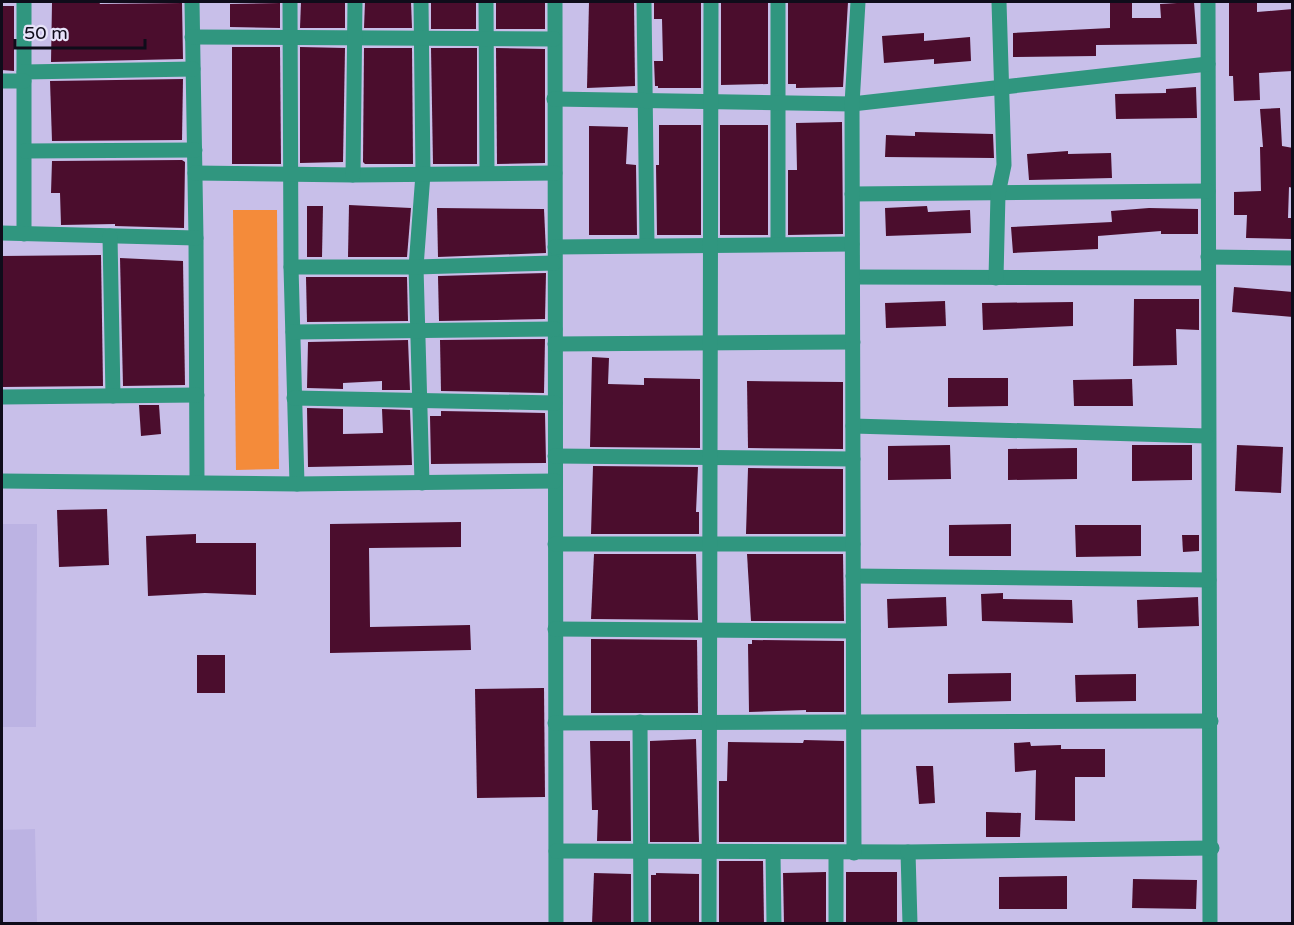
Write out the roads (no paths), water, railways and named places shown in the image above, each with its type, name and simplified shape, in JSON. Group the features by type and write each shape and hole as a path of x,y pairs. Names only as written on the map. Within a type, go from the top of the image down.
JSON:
{"street":[{"path":"24,2 24,234"},
{"path":"192,2 197,482"},
{"path":"290,2 291,267 297,484"},
{"path":"353,176 355,2"},
{"path":"421,2 423,174 416,267 422,483"},
{"path":"486,2 487,172"},
{"path":"555,2 556,924"},
{"path":"644,2 647,245"},
{"path":"709,924 711,2"},
{"path":"778,2 778,244"},
{"path":"854,853 852,104 858,2"},
{"path":"996,278 998,194 1004,165 999,2"},
{"path":"1208,2 1207,436 1212,848 1210,924"},
{"path":"192,37 554,39"},
{"path":"554,99 852,104 1208,64"},
{"path":"2,81 24,76 193,69"},
{"path":"25,151 195,150"},
{"path":"195,173 353,176 487,172 555,173"},
{"path":"852,194 1208,191"},
{"path":"2,234 196,238"},
{"path":"110,236 113,396"},
{"path":"555,247 852,244"},
{"path":"1208,256 1293,258"},
{"path":"291,267 416,267 554,263"},
{"path":"853,277 1207,278"},
{"path":"293,332 417,332 709,342 853,342"},
{"path":"2,397 197,395"},
{"path":"294,398 555,403"},
{"path":"853,426 1207,436"},
{"path":"555,456 853,459"},
{"path":"2,481 297,484 555,481"},
{"path":"555,544 853,544"},
{"path":"853,576 1209,580"},
{"path":"555,629 853,631"},
{"path":"555,723 853,720 1211,721"},
{"path":"640,722 641,924"},
{"path":"556,851 854,853 1212,848"},
{"path":"908,852 910,924"},
{"path":"773,853 774,924"},
{"path":"836,853 836,924"}]}
